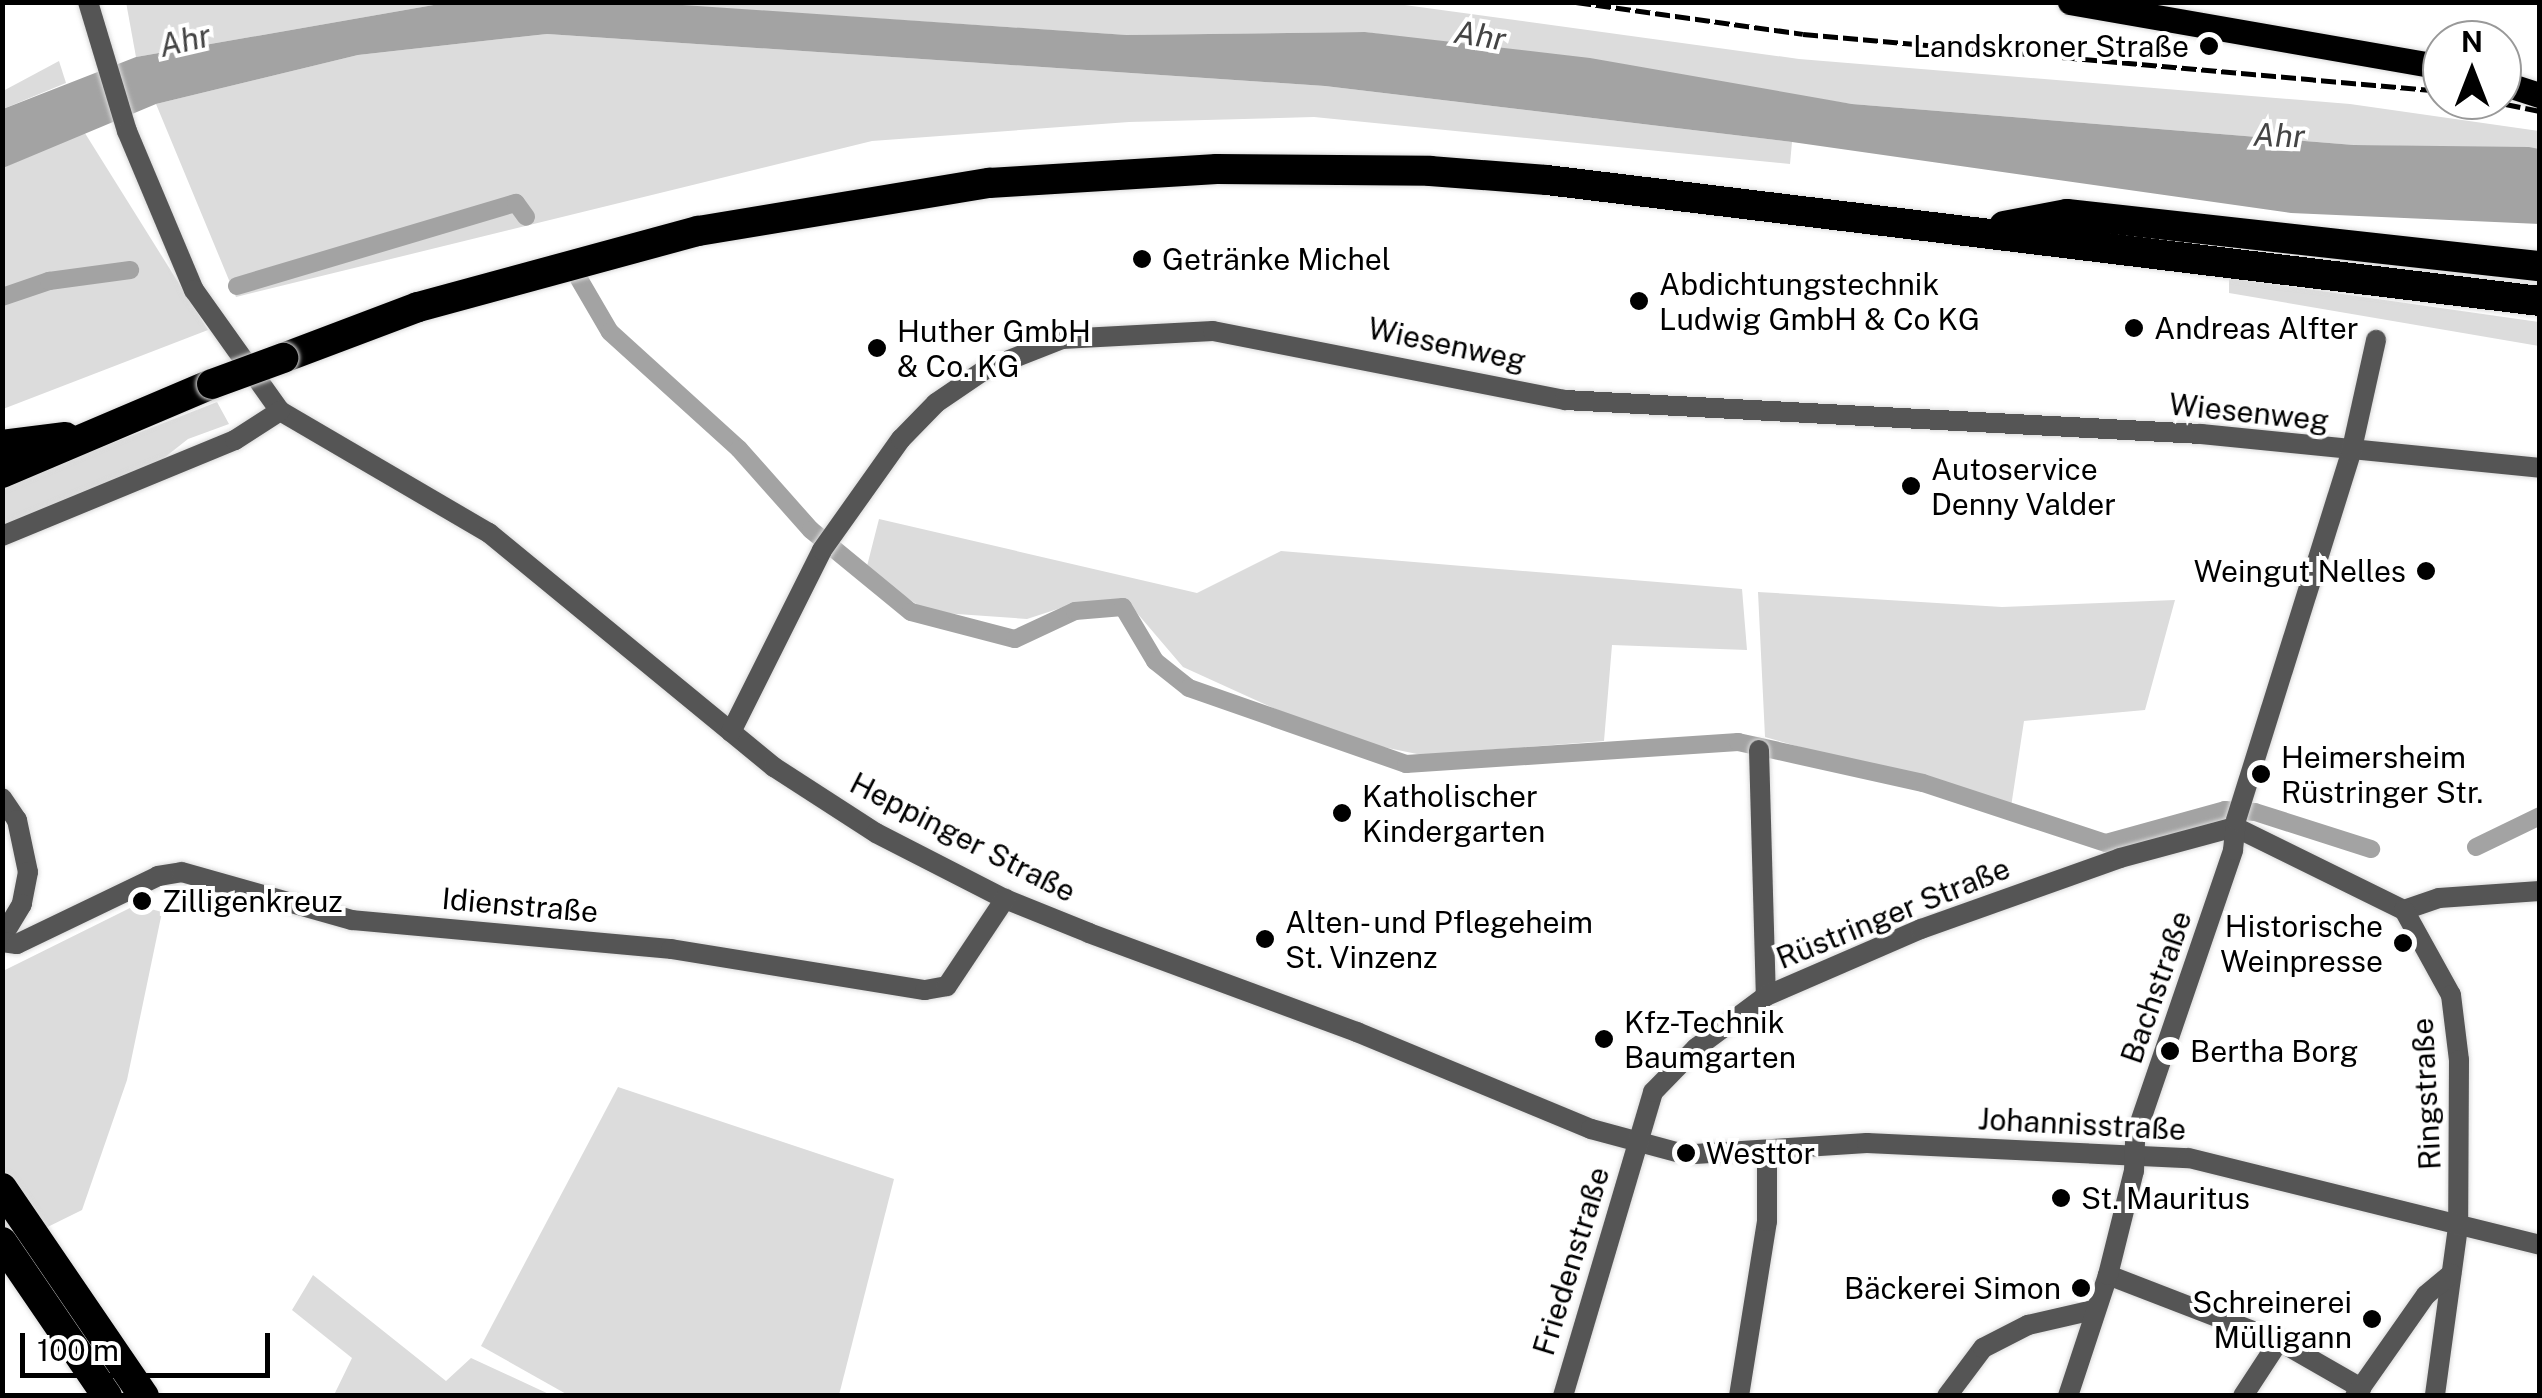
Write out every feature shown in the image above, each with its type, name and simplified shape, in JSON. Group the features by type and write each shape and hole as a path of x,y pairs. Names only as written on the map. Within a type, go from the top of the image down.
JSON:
{"highway":[{"path":"2,473 83,435 418,307 607,252 820,207 1053,177 1217,169 1430,170 2540,301"},
{"path":"1976,232 2067,214 2540,266"},
{"path":"2,445 83,435"},
{"path":"2,1188 144,1396"},
{"path":"2,1242 107,1396"}],"main road":[{"path":"2070,2 2422,63"}],"street":[{"name":"Heppinger Straße","path":"88,2 127,131 212,322 280,411 489,533 731,732 876,833 1004,899 1638,1144"},
{"name":"Wiesenweg","path":"731,732 826,544 901,439 936,403 1024,351 1126,332 1246,335 1565,400 2201,434 2300,442 2351,453 2540,468"},
{"name":"Bachstraße","path":"2068,1396 2093,1310 2108,1275 2137,1154 2135,1137 2171,1039 2351,453 2376,340"},
{"path":"2,536 235,440 280,411"},
{"path":"1758,750 1766,996"},
{"path":"2,798 17,820 28,872 22,904 2,940"},
{"path":"2237,818 2404,910 2439,898 2540,891"},
{"name":"Rüstringer Straße","path":"1638,1144 1653,1092 1696,1048 1766,996 1921,929 2237,818"},
{"name":"Idienstraße","path":"2,940 17,944 158,876 182,872 352,920 671,949 926,990 947,986 1004,899"},
{"name":"Ringstraße","path":"2404,910 2451,995 2463,1126 2458,1227 2435,1396"},
{"name":"Johannisstraße","path":"1638,1144 1686,1153 1867,1144 2137,1154 2300,1182 2458,1227 2540,1245"},
{"name":"Friedenstraße","path":"1563,1396 1638,1144"},
{"path":"1738,1396 1767,1221 1767,1150"},
{"path":"2108,1275 2279,1340 2358,1392 2426,1294 2450,1274"},
{"path":"1947,1396 1982,1348 2028,1325 2093,1310"},
{"path":"2244,1396 2279,1340"}],"shaded area":[{"path":"126,2 445,3 136,57"},
{"path":"638,2 1127,35 1365,32 1590,58 1852,104 2354,145 2529,147 2539,149 2540,224 2291,213 1792,142 1325,86 547,34 358,55 156,104 3,168 3,109 136,57 445,3"},
{"path":"638,3 1390,3 1799,59 2350,104 2422,114 2422,120 2462,120 2539,131 2539,149 2354,145 1852,104 1365,32 1127,35"},
{"path":"547,34 1325,86 1792,142 1790,164 1314,117 1129,122 872,141 236,297 156,104 358,55"},
{"path":"59,61 66,83 3,109 3,91"},
{"path":"83,130 208,330 3,409 3,168"},
{"path":"2229,278 2539,322 2539,346 2229,293"},
{"path":"217,402 229,424 188,439 155,465 3,525 3,486"},
{"path":"879,519 1197,593 1281,551 1742,589 1747,650 1612,645 1604,741 1422,755 1339,738 1183,667 1125,599 1076,603 1027,619 928,612 866,570"},
{"path":"1758,592 2002,607 2175,600 2145,710 2024,721 2011,807 1765,737"},
{"path":"136,905 162,912 127,1080 82,1210 3,1249 3,971"},
{"path":"618,1087 894,1179 839,1395 568,1395 481,1346"},
{"path":"313,1275 446,1381 471,1358 551,1395 334,1395 352,1358 292,1310"}],"waterway":[{"path":"237,286 516,203 526,217"},
{"path":"2,297 49,281 130,270"},
{"path":"579,279 610,332 739,449 811,530 911,612 1015,639 1075,611 1123,607 1155,661 1189,688 1406,764 1738,742 1923,783 2106,843 2225,810 2255,812 2371,849"},
{"path":"2476,847 2540,816"}],"railway":[{"path":"1576,2 1803,34 2422,89"},
{"path":"2522,107 2540,111"}],"place":[{"name":"Landskroner Straße","path":"2209,46"},
{"name":"Getränke Michel","path":"1142,259"},
{"name":"Abdichtungstechnik Ludwig GmbH & Co KG","path":"1639,301"},
{"name":"Andreas Alfter","path":"2134,328"},
{"name":"Huther GmbH & Co. KG","path":"877,348"},
{"name":"Autoservice Denny Valder","path":"1911,486"},
{"name":"Weingut Nelles","path":"2426,571"},
{"name":"Heimersheim Rüstringer Str.","path":"2261,774"},
{"name":"Katholischer Kindergarten","path":"1342,813"},
{"name":"Zilligenkreuz","path":"142,901"},
{"name":"Alten- und Pflegeheim St. Vinzenz","path":"1265,939"},
{"name":"Historische Weinpresse","path":"2403,943"},
{"name":"Kfz-Technik Baumgarten","path":"1604,1039"},
{"name":"Bertha Borg","path":"2170,1051"},
{"name":"Westtor","path":"1686,1153"},
{"name":"St. Mauritus","path":"2061,1198"},
{"name":"Bäckerei Simon","path":"2081,1288"},
{"name":"Schreinerei Mülligann","path":"2372,1319"}],"water label":[{"name":"Ahr","path":"1480,36"},
{"name":"Ahr","path":"185,41"},
{"name":"Ahr","path":"2279,136"}]}
